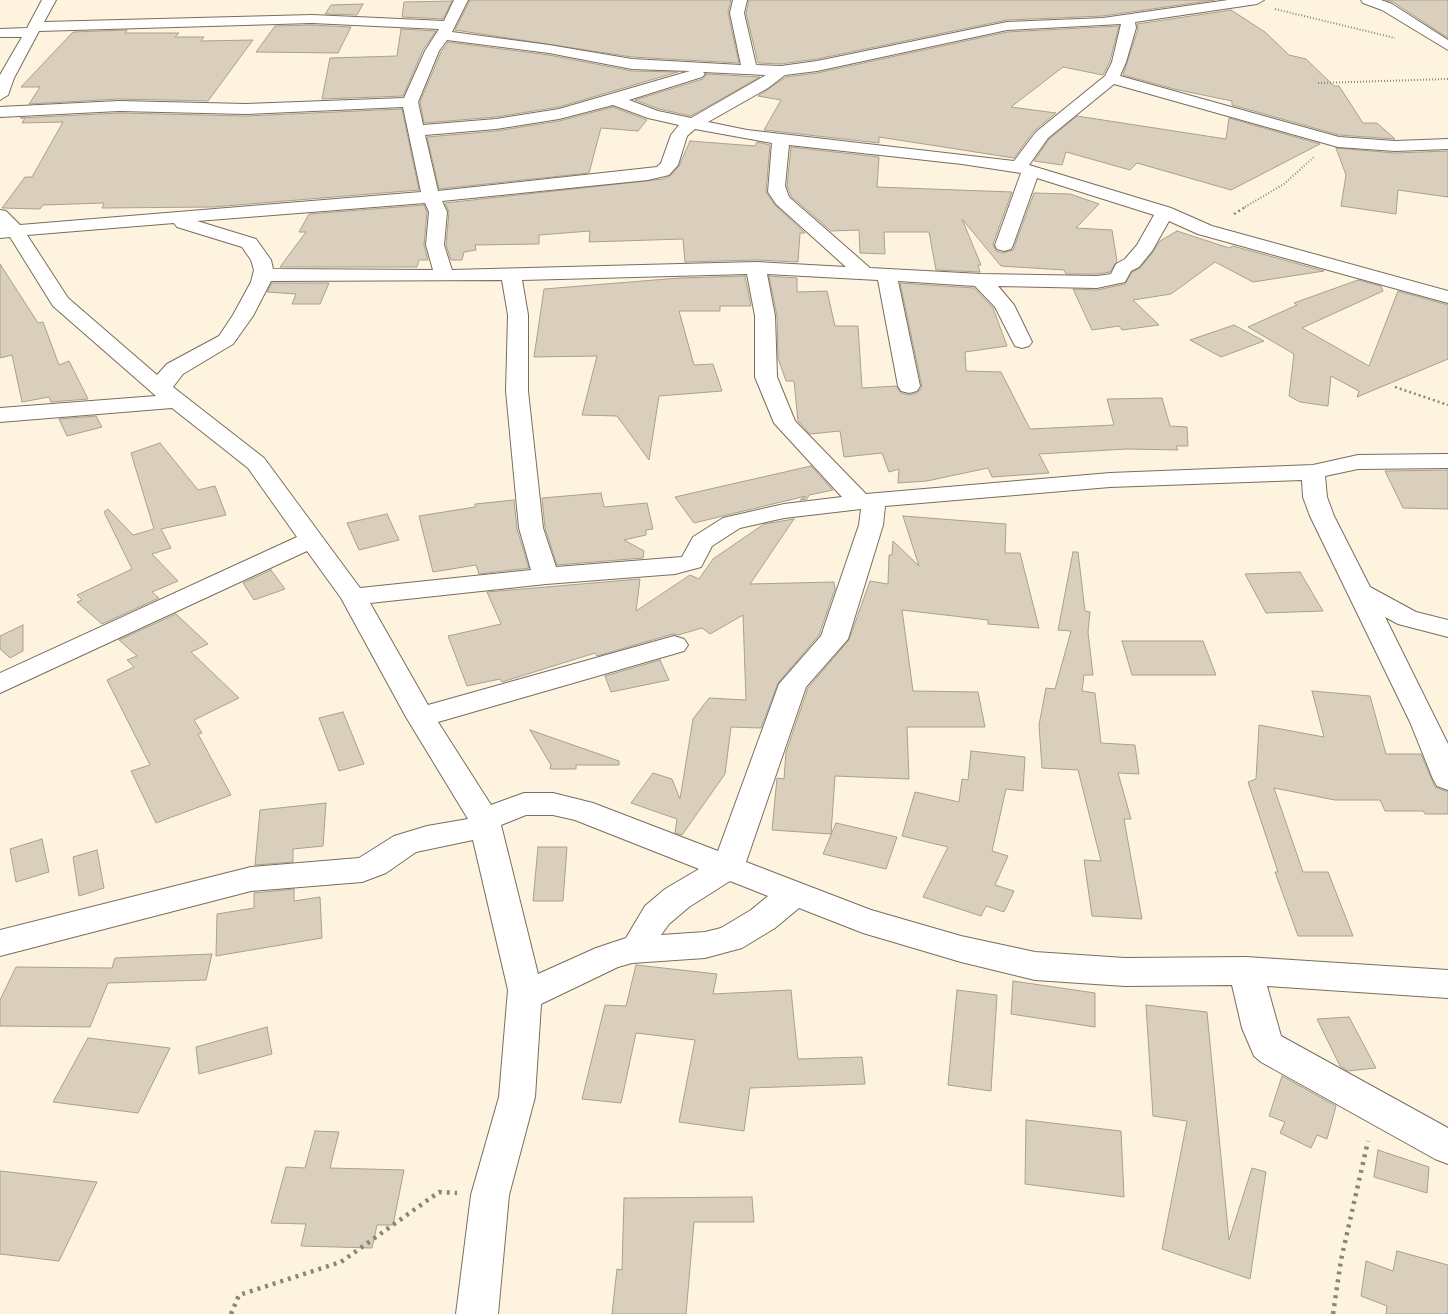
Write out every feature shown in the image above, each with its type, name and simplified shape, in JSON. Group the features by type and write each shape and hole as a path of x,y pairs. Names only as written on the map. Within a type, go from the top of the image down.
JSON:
{"street":[{"path":"0,95 2,85 49,0"},
{"path":"445,276 437,257 435,245 438,212 430,197 410,102 432,51 446,30 461,0"},
{"path":"740,0 736,13 750,71"},
{"path":"0,33 32,29 342,19 446,30 632,64 781,71 817,66 1007,26 1079,24 1128,19 1255,0"},
{"path":"1368,0 1387,7 1448,46"},
{"path":"264,21 276,4"},
{"path":"1004,245 1025,169 1042,135 1110,78 1119,62 1124,39 1129,28 1128,19"},
{"path":"415,131 531,120 614,100 718,68"},
{"path":"5,226 149,219 430,197 648,175 663,171 669,165 679,135 694,124 763,85 781,71"},
{"path":"1110,78 1338,142 1395,146 1448,144"},
{"path":"614,100 654,115 748,135 1025,169 1166,212 1205,230 1448,297"},
{"path":"0,112 119,106 246,109 410,102"},
{"path":"781,138 777,192 782,200 865,274"},
{"path":"262,275 445,276 676,268 756,268 981,280 1097,282 1118,278 1123,268 1132,263 1145,247 1166,212"},
{"path":"149,219 196,225 249,243 261,260 264,270 244,316 226,340 175,370 165,379 168,395"},
{"path":"5,226 60,302 168,395 256,463 313,539 353,597 420,717 485,823 525,996 517,1097 490,1196 477,1314"},
{"path":"640,948 644,934 657,915 678,898 728,867 793,684 834,639 871,525 867,501 785,423 766,377 765,316 756,268"},
{"path":"511,275 518,315 517,391 531,528 546,576"},
{"path":"887,276 909,386"},
{"path":"981,280 1004,304 1022,342"},
{"path":"0,415 168,395"},
{"path":"353,597 546,576 674,566 692,562 702,542 732,523 784,511 867,501 1110,480 1313,472 1358,462 1448,461"},
{"path":"1313,472 1317,503 1424,722 1448,779"},
{"path":"0,684 313,539"},
{"path":"1360,592 1406,618 1448,630"},
{"path":"420,717 674,645"},
{"path":"3,948 251,879 362,870 375,865 405,844 485,823 524,804 552,804 582,811 863,920 961,949 1036,966 1125,972 1246,971 1448,984"},
{"path":"525,996 608,957 640,948 705,945 730,939 763,919 795,893"},
{"path":"1246,971 1260,1028 1267,1045 1305,1070 1376,1106 1448,1147"}],"path":[{"path":"1255,0 1402,39"},
{"path":"1318,83 1448,79"},
{"path":"1205,230 1284,184 1315,156 1338,142"},
{"path":"1395,387 1448,405"},
{"path":"1333,1314 1340,1260 1376,1106"},
{"path":"231,1314 239,1295 342,1262 439,1192 490,1196"}],"building":[{"path":"470,0 731,0 728,13 739,63 632,57 455,30"},
{"path":"749,0 1215,0 1103,16 1007,20 817,59 781,64 758,63 746,13"},
{"path":"1386,0 1448,0 1448,38 1393,2"},
{"path":"452,1 443,19 402,17 404,2"},
{"path":"363,4 357,15 325,14 331,5"},
{"path":"1231,10 1265,32 1289,55 1306,59 1334,86 1339,86 1363,123 1377,123 1395,139 1339,135 1232,105 1232,101 1174,89 1123,75 1138,29 1137,24"},
{"path":"275,26 351,27 338,53 256,52"},
{"path":"1119,26 1110,61 1103,75 1063,67 1011,107 1056,113 1034,131 1014,158 879,137 879,143 764,130 781,100 758,96 786,77 817,73 1007,32"},
{"path":"401,29 436,31 423,50 403,96 322,99 330,58 397,56"},
{"path":"127,30 125,33 179,33 175,37 204,37 201,41 253,40 208,101 119,99 29,104 40,87 21,87 73,32"},
{"path":"448,42 549,55 632,71 678,72 559,107 496,117 424,123 420,102 441,52"},
{"path":"707,74 760,77 691,116 659,109 635,100 703,79"},
{"path":"613,107 647,120 638,131 601,128 589,173 439,189 427,137 496,131 559,121"},
{"path":"402,109 419,190 213,207 102,208 104,203 43,205 40,209 2,208 25,177 32,177 63,122 22,123 25,118 20,118 119,113 246,116"},
{"path":"1077,116 1226,139 1229,118 1320,144 1231,190 1137,163 1130,170 1066,152 1062,165 1034,161 1049,139"},
{"path":"690,141 755,146 757,142 770,145 766,192 775,205 805,233 800,233 798,262 756,260 685,262 683,239 589,242 590,231 539,235 539,244 475,245 476,250 464,252 462,260 451,260 446,245 449,212 445,203 663,179 670,176 679,166"},
{"path":"791,147 879,157 877,187 1012,192 993,244 996,251 1003,253 1013,250 1034,193 1070,194 1099,204 1076,228 1112,230 1117,261 1110,272 1097,274 1066,274 1064,270 1001,266 962,219 981,265 978,265 980,272 936,270 929,232 884,232 885,254 860,253 859,230 831,231 791,196 787,186"},
{"path":"1336,148 1395,153 1448,151 1448,197 1398,190 1396,214 1341,206 1346,175"},
{"path":"424,205 427,212 424,245 428,260 419,260 417,267 280,267 306,232 299,232 309,214"},
{"path":"1177,231 1229,248 1233,246 1324,271 1253,282 1215,262 1171,294 1133,300 1159,325 1122,330 1119,326 1092,330 1073,289 1097,290 1125,284 1132,272 1140,268 1160,241"},
{"path":"0,264 38,323 43,322 59,365 69,361 88,399 51,402 49,397 22,402 12,355 0,358"},
{"path":"745,276 751,306 720,306 720,311 679,311 694,365 713,364 722,391 659,396 649,460 617,416 582,415 597,356 534,357 544,289 679,278"},
{"path":"769,276 797,278 797,292 827,291 835,326 858,326 862,388 896,386 901,393 909,395 917,393 922,387 900,283 974,288 993,308 1007,346 965,352 966,371 1001,372 1030,429 1114,425 1107,399 1162,398 1170,426 1187,427 1188,446 1176,446 1178,450 1127,449 1039,454 1049,473 992,477 988,468 927,481 898,483 899,469 889,472 882,453 844,457 840,431 810,434 798,421 794,381 786,381 778,358 777,316"},
{"path":"1358,280 1381,286 1383,291 1302,328 1369,366 1398,291 1448,305 1448,359 1357,397 1359,391 1331,376 1328,406 1300,402 1289,396 1294,354 1248,327 1297,305 1294,303"},
{"path":"272,283 329,283 320,304 292,304 296,294 267,292"},
{"path":"1234,325 1264,341 1221,357 1190,340"},
{"path":"96,416 102,427 67,436 59,419"},
{"path":"160,443 198,490 215,486 226,515 161,529 171,548 152,554 178,581 152,592 159,598 102,624 77,602 82,600 77,595 132,569 104,512 108,509 133,535 154,529 131,453"},
{"path":"811,466 833,490 809,495 807,499 800,500 806,496 694,523 675,497"},
{"path":"1448,470 1448,509 1403,508 1385,471"},
{"path":"601,493 604,507 647,503 653,529 646,530 646,535 624,540 644,551 643,558 557,565 545,528 542,498"},
{"path":"514,500 517,529 529,568 479,574 476,565 433,572 419,516 475,507 475,504"},
{"path":"387,514 399,540 359,550 347,523"},
{"path":"903,516 1006,524 1005,553 1020,553 1039,628 988,624 988,620 902,610 913,691 978,692 985,727 907,727 909,779 835,776 831,834 772,830 777,778 784,779 786,752 808,688 849,640 870,581 888,584 889,555 892,555 893,541 919,566"},
{"path":"794,519 750,584 834,582 835,589 819,635 778,683 761,728 731,727 725,774 682,835 675,833 677,819 631,803 653,773 672,779 680,799 693,719 709,698 746,700 743,615 710,634 702,628 678,635 673,634 597,656 595,653 502,682 500,679 467,686 448,636 501,624 487,592 640,579 636,611 690,575 699,579 713,559 764,524"},
{"path":"1073,552 1078,552 1085,611 1090,612 1088,632 1093,675 1084,675 1082,691 1095,693 1101,743 1135,745 1139,774 1118,773 1131,819 1124,819 1142,919 1092,916 1084,860 1101,861 1078,770 1042,768 1039,725 1046,688 1055,689 1071,631 1058,630"},
{"path":"271,570 285,589 254,600 243,583"},
{"path":"1300,572 1323,611 1266,613 1245,574"},
{"path":"176,614 208,644 191,652 239,698 194,720 202,733 198,734 231,795 156,823 131,771 150,765 107,680 134,667 127,660 137,656 119,640"},
{"path":"23,625 23,651 10,658 0,649 0,636"},
{"path":"1122,641 1203,641 1216,675 1132,675"},
{"path":"660,660 669,680 611,692 605,676"},
{"path":"1312,691 1370,696 1386,754 1421,754 1435,787 1448,792 1448,814 1425,814 1423,811 1385,811 1380,800 1335,800 1274,788 1303,872 1328,872 1353,936 1298,936 1275,872 1278,872 1248,782 1256,779 1259,725 1324,737"},
{"path":"343,712 364,764 339,771 319,718"},
{"path":"530,730 619,761 619,765 576,765 576,769 550,769 551,765"},
{"path":"971,751 1025,757 1023,791 1006,789 992,851 1008,856 995,885 1014,891 1004,912 986,906 981,916 923,897 948,847 902,836 915,792 959,802 962,779 968,780"},
{"path":"326,803 323,846 293,849 293,862 255,865 260,810"},
{"path":"836,823 897,837 886,869 823,854"},
{"path":"42,839 49,872 16,882 10,849"},
{"path":"538,847 567,847 563,901 533,901"},
{"path":"97,850 104,888 79,896 73,857"},
{"path":"294,889 294,901 320,897 322,938 216,956 217,914 254,908 254,893"},
{"path":"212,954 206,980 108,983 90,1027 0,1026 0,1000 16,967 112,968 115,958"},
{"path":"636,965 717,974 713,994 791,990 798,1059 862,1057 865,1084 750,1088 744,1131 679,1122 695,1040 636,1033 621,1103 582,1099 605,1005 626,1006"},
{"path":"1013,981 1095,993 1095,1027 1011,1014"},
{"path":"957,990 997,995 991,1091 948,1085"},
{"path":"1146,1005 1207,1012 1229,1240 1252,1168 1266,1172 1250,1279 1162,1249 1187,1121 1153,1116"},
{"path":"1349,1017 1376,1068 1348,1071 1340,1066 1317,1019"},
{"path":"267,1027 272,1054 199,1074 196,1047"},
{"path":"88,1038 170,1048 138,1113 53,1102"},
{"path":"1282,1076 1336,1106 1327,1139 1317,1135 1311,1148 1280,1133 1285,1122 1269,1116"},
{"path":"1026,1120 1121,1131 1124,1197 1025,1184"},
{"path":"315,1131 339,1132 330,1168 404,1170 393,1225 377,1225 372,1248 301,1246 306,1224 271,1223 286,1167 305,1168"},
{"path":"1378,1150 1429,1167 1427,1193 1374,1177"},
{"path":"0,1171 97,1182 59,1261 0,1254"},
{"path":"752,1197 754,1222 694,1222 686,1314 612,1314 617,1269 622,1270 624,1198"},
{"path":"1397,1251 1448,1265 1448,1314 1386,1314 1387,1306 1361,1296 1366,1261 1393,1271"}]}
